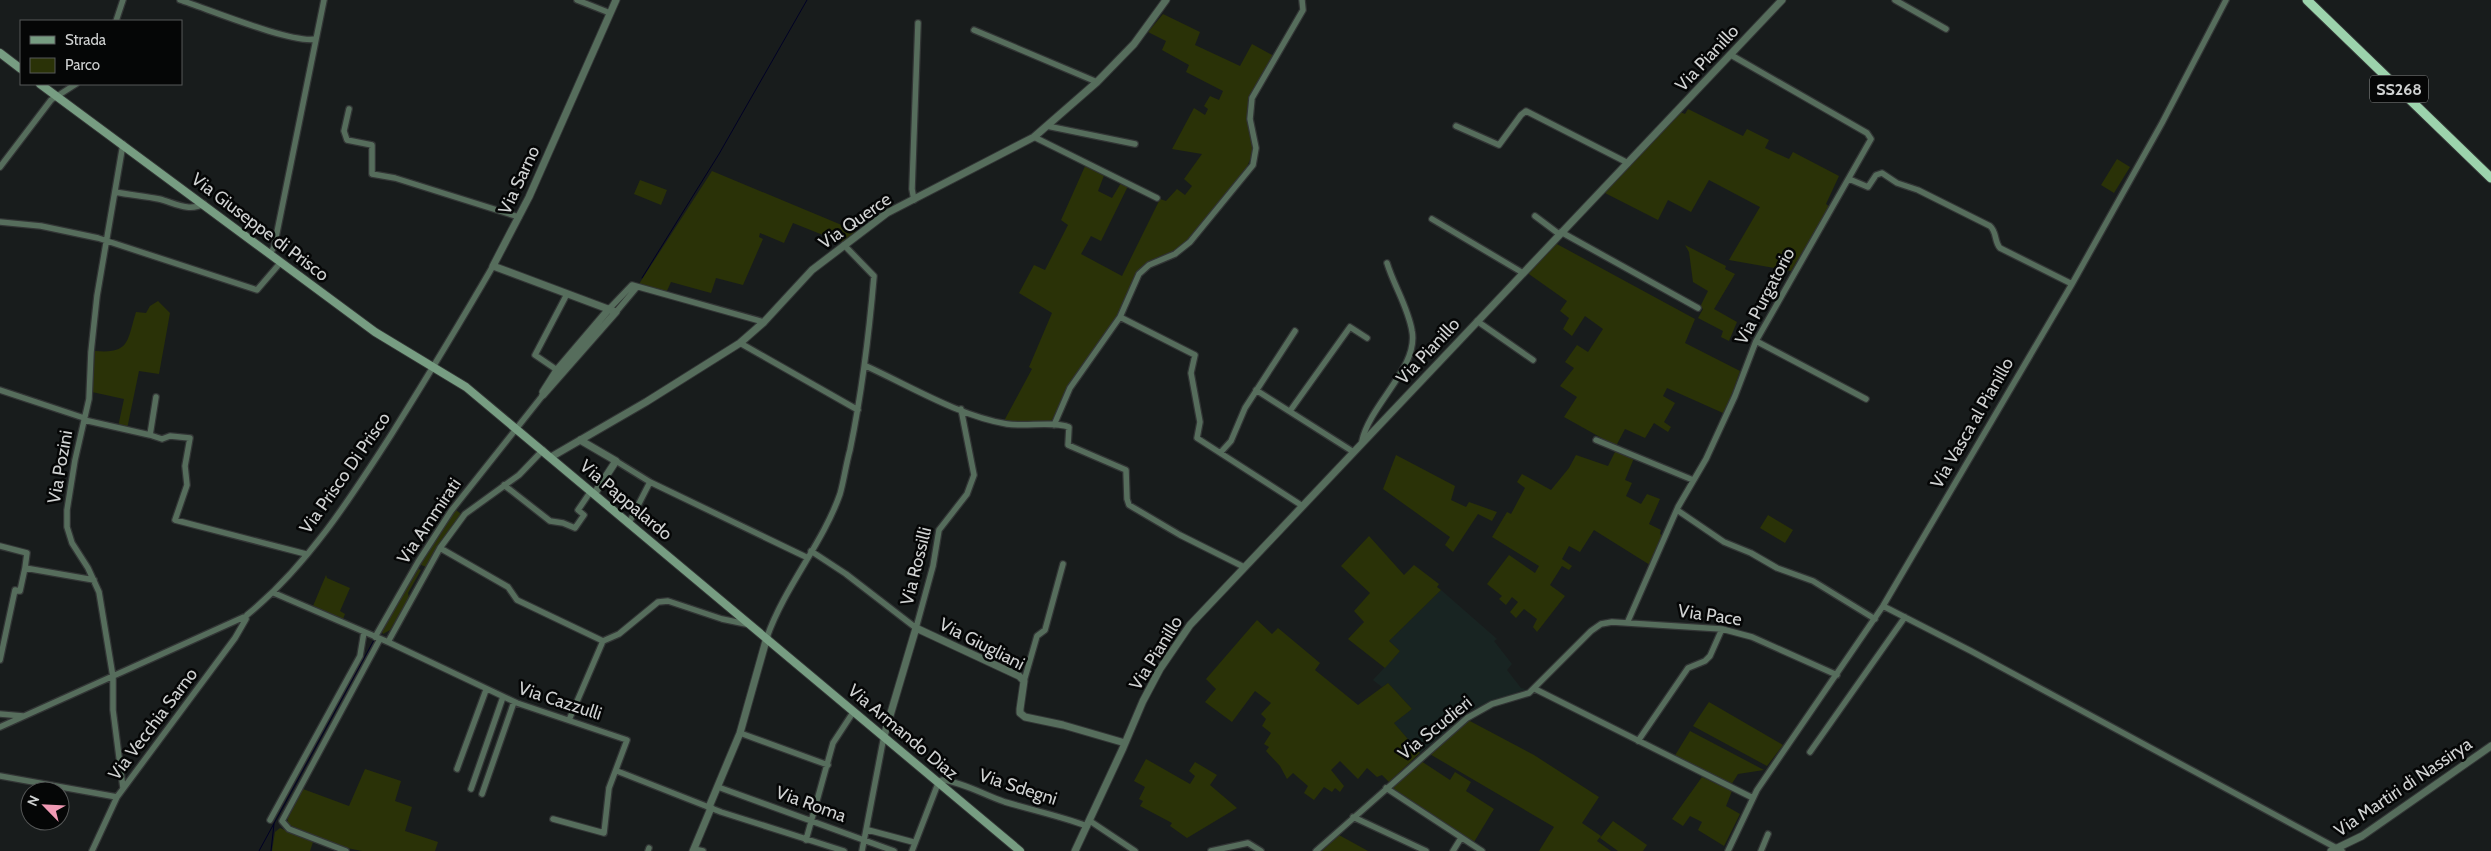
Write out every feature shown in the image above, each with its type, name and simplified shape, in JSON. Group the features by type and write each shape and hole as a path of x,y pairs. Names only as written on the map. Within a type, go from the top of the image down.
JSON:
{"highway":[{"name":"SS268","path":"2307,0 2491,178"},
{"name":"SS268","path":"2316,0 2491,169"}],"main road":[{"path":"0,53 20,68"},
{"name":"Via Giuseppe di Prisco","path":"41,85 375,332 466,387"},
{"name":"Via Pappalardo","path":"466,387 766,637"},
{"name":"Via Armando Diaz","path":"766,637 1020,851"}],"street":[{"path":"116,20 123,0"},
{"path":"180,0 286,36 308,41 316,39"},
{"path":"270,254 289,177 324,0"},
{"path":"577,0 610,13"},
{"name":"Via Sarno","path":"434,366 493,266 519,217 616,0"},
{"name":"Via Querce","path":"551,457 646,402 740,343 764,322 812,270 888,213 1034,137 1097,82 1134,44 1166,0"},
{"path":"1054,425 1070,388 1120,317 1138,274 1149,265 1175,254 1190,242 1253,165 1256,148 1250,119 1252,98 1303,10 1302,0"},
{"name":"Via Pianillo","path":"1074,851 1088,824 1143,700 1174,647 1200,613 1782,0"},
{"path":"1895,0 1946,28"},
{"name":"Via Vasca al Pianillo","path":"1728,851 1753,798 1875,619 2072,284 2162,123 2226,0"},
{"path":"914,200 912,189 918,23"},
{"path":"974,30 1097,82"},
{"name":"Via Purgatorio","path":"1628,621 1677,510 1706,459 1731,405 1756,341 1792,274 1870,144 1871,139 1867,132 1731,55"},
{"path":"0,167 56,96 74,85"},
{"path":"349,109 346,140 372,145 372,174 394,178 519,217"},
{"path":"1456,126 1499,145 1526,111 1628,163"},
{"path":"1047,126 1135,144"},
{"path":"1034,137 1157,198"},
{"name":"Via Pozini","path":"122,144 106,241 91,352 89,399 67,510 67,527 72,543 94,580 101,600 113,677 113,710 123,788"},
{"path":"1849,179 1868,187 1876,175 1882,173 1990,226 1995,231 1997,245 2000,248 2072,284"},
{"path":"115,192 159,200 181,207 196,208 204,204"},
{"path":"1535,216 1560,233 1698,308"},
{"path":"1432,219 1523,273"},
{"path":"0,222 41,226 106,241 257,290 281,262"},
{"path":"703,851 694,850 740,733 766,637 783,600 840,495 866,366 874,276 844,245"},
{"path":"1362,441 1370,417 1400,376 1413,338 1407,313 1387,263"},
{"path":"493,266 616,312"},
{"path":"543,395 544,389 557,370 629,286 634,285 764,322"},
{"path":"543,395 636,287"},
{"path":"557,370 536,355 567,294"},
{"path":"1120,317 1195,355 1190,373 1200,422 1197,438 1301,505"},
{"path":"1477,321 1533,360"},
{"path":"1290,411 1350,327 1367,338"},
{"path":"1221,452 1231,441 1245,408 1295,331"},
{"path":"1756,341 1866,399"},
{"path":"740,343 858,410"},
{"name":"Via Prisco Di Prisco","path":"246,617 274,593 358,485 434,366"},
{"path":"866,366 930,398 1007,424 1068,427 1068,445 1126,470 1129,505 1180,535 1244,567"},
{"path":"0,390 84,419 150,435 156,397"},
{"path":"1256,390 1352,451"},
{"name":"Via Ammirati","path":"346,851 289,829 282,821 416,566 456,505 543,395"},
{"name":"Via Rossilli","path":"884,736 916,628 939,530 967,494 974,474 961,409"},
{"name":"Via Prisco Di Prisco","path":"150,435 162,439 170,436 190,438 186,466 186,484 175,520 306,554"},
{"path":"580,440 650,482 806,557"},
{"path":"1596,440 1635,458 1666,467 1693,480"},
{"name":"Via Ammirati","path":"388,642 440,548 465,514 519,475 543,450"},
{"path":"504,485 550,522 563,523 575,528 584,515 578,510 616,461"},
{"path":"629,523 650,482"},
{"path":"456,505 465,514"},
{"path":"1677,510 1724,542 1751,553 1777,568 1813,581 1875,619"},
{"path":"0,546 27,553 20,591 15,590 0,660"},
{"path":"440,548 508,587 517,600 603,641"},
{"name":"Via Giugliani","path":"811,551 846,574 916,628 1019,676 1024,681 1020,713 1025,717 1063,725 1125,743"},
{"path":"1024,681 1037,636 1045,630 1063,564"},
{"path":"416,566 427,572"},
{"path":"25,568 94,580"},
{"name":"Via Cazzulli","path":"274,593 388,642 503,698 627,740 617,771"},
{"path":"569,720 603,641 619,634 658,602 668,601 722,619 753,625"},
{"path":"1883,606 1905,616 2337,850"},
{"path":"1810,752 1905,616"},
{"path":"0,727 246,617"},
{"name":"Via Vecchia Sarno","path":"92,851 117,797 235,638 246,617"},
{"name":"Via Pace","path":"1601,624 1628,621 1722,629 1752,637 1837,675"},
{"name":"Via Scudieri","path":"1316,851 1467,718 1480,709 1529,694 1601,624"},
{"path":"1638,741 1688,668 1705,661 1710,656 1722,629"},
{"path":"270,820 360,656 364,632"},
{"path":"1535,689 1753,798"},
{"path":"458,769 486,690"},
{"path":"471,789 503,698"},
{"path":"482,794 514,702"},
{"path":"806,840 837,734 854,711"},
{"path":"0,714 24,716"},
{"path":"740,733 828,765"},
{"path":"862,851 868,830 884,736"},
{"name":"Via Martiri di Nassirya","path":"2337,850 2362,836 2491,746"},
{"path":"553,819 604,834 609,788 617,771 710,808 844,851"},
{"path":"0,776 117,797"},
{"path":"912,851 913,842 939,781"},
{"name":"Via Sdegni","path":"939,781 949,781 1003,801 1088,824 1135,851"},
{"name":"Via Roma","path":"718,787 894,851"},
{"path":"1386,788 1482,851"},
{"path":"1353,817 1426,851"},
{"path":"868,830 913,842"},
{"path":"1761,851 1768,834"},
{"path":"1453,851 1461,838"},
{"path":"1211,851 1248,842 1261,851"}],"shaded area":[{"path":"1441,590 1497,639 1494,641 1512,664 1507,670 1521,688 1526,689 1469,711 1420,753 1394,723 1412,709 1388,683 1382,687 1373,680 1400,651 1389,641"}],"green space":[{"path":"1163,14 1200,32 1195,45 1240,66 1252,44 1274,56 1248,104 1247,112 1253,153 1246,169 1192,236 1178,249 1151,260 1138,271 1119,313 1068,387 1052,420 1050,422 1004,421 1032,369 1029,367 1052,313 1019,293 1034,265 1045,270 1068,225 1061,220 1086,164 1105,173 1098,191 1112,198 1121,183 1128,186 1101,241 1091,236 1081,254 1122,276 1160,199 1166,201 1177,189 1185,195 1192,186 1184,179 1202,154 1172,149 1194,108 1205,115 1208,109 1204,106 1210,96 1219,100 1223,91 1186,72 1189,65 1162,50 1166,41 1148,32"},
{"path":"1688,109 1743,136 1747,129 1769,140 1765,148 1789,159 1793,152 1839,176 1826,204 1830,207 1791,271 1729,260 1760,207 1709,180 1691,212 1668,200 1658,220 1603,192 1680,112 1685,114"},
{"path":"2117,159 2130,167 2114,193 2101,185"},
{"path":"712,171 857,232 843,243 793,223 784,243 760,233 759,237 763,239 743,285 716,278 711,293 671,282 666,293 639,284"},
{"path":"640,180 667,190 661,205 634,194"},
{"path":"1555,243 1695,319 1685,343 1740,371 1723,413 1667,388 1663,396 1675,403 1664,422 1671,427 1668,432 1654,423 1645,438 1625,429 1616,446 1564,417 1577,397 1560,386 1574,368 1565,362 1577,345 1588,352 1603,329 1585,316 1572,336 1563,329 1569,318 1560,311 1567,301 1526,272"},
{"path":"1685,245 1726,266 1725,269 1735,274 1714,309 1737,322 1729,341 1721,337 1723,331 1698,318 1703,309 1700,307 1708,291 1693,282 1689,252"},
{"path":"158,301 170,313 159,374 139,371 127,429 118,427 124,399 92,392 95,351 121,348 128,338 136,312 146,313 150,306"},
{"path":"1616,450 1634,458 1625,480 1632,483 1626,496 1641,504 1647,494 1660,499 1649,524 1661,530 1660,534 1663,536 1650,565 1594,530 1580,552 1569,546 1562,559 1572,566 1569,570 1562,566 1550,585 1565,596 1537,632 1533,627 1537,619 1524,609 1516,618 1510,612 1518,602 1512,597 1506,605 1499,599 1502,596 1487,584 1509,555 1535,573 1539,566 1492,537 1507,512 1511,514 1525,488 1517,482 1522,474 1551,490 1569,468 1576,455 1608,466"},
{"path":"1396,455 1455,486 1451,500 1466,507 1469,502 1497,512 1492,521 1478,514 1453,552 1445,545 1450,537 1383,489"},
{"path":"456,510 461,514 426,567 419,564"},
{"path":"1768,515 1793,530 1785,543 1760,528"},
{"path":"1369,536 1404,575 1414,565 1439,584 1437,587 1441,590 1389,641 1400,651 1385,668 1348,639 1364,622 1354,611 1370,593 1341,566"},
{"path":"416,568 421,570 408,593 409,598 390,630 383,634 381,630"},
{"path":"326,575 327,578 350,588 340,611 345,614 343,619 313,606"},
{"path":"1257,620 1272,634 1278,628 1320,663 1315,670 1358,705 1388,683 1412,709 1394,723 1420,753 1389,782 1382,775 1377,777 1367,768 1358,779 1340,761 1331,770 1344,786 1340,792 1335,788 1332,792 1324,787 1314,800 1304,793 1308,786 1293,773 1287,779 1280,766 1266,751 1269,747 1264,744 1271,733 1262,726 1266,719 1261,714 1271,703 1255,691 1232,722 1205,702 1216,689 1206,679"},
{"path":"1709,702 1783,745 1767,766 1693,726"},
{"path":"1468,720 1534,755 1599,797 1582,823 1601,836 1597,841 1611,851 1539,851 1554,827 1428,753"},
{"path":"1690,731 1764,770 1738,774 1731,785 1674,757"},
{"path":"1146,759 1190,784 1195,776 1189,771 1195,762 1217,775 1210,785 1237,808 1187,838 1170,826 1172,823 1140,806 1143,801 1139,799 1145,787 1134,781"},
{"path":"1421,761 1450,780 1455,772 1471,782 1466,791 1494,809 1474,842 1391,787"},
{"path":"365,769 401,781 395,801 412,807 405,831 438,842 435,851 362,851 342,847 287,824 288,818 303,789 349,806"},
{"path":"1702,777 1732,791 1726,806 1740,814 1724,846 1698,830 1702,822 1690,816 1683,826 1672,819"},
{"path":"1613,821 1647,845 1643,851 1618,851 1600,838"},
{"path":"280,828 313,842 310,851 272,851 275,832"},
{"path":"1339,835 1368,851 1322,851"}],"waterway":[{"path":"642,278 719,154 807,0"},
{"path":"259,851 374,640"},
{"path":"271,851 274,824"}]}
